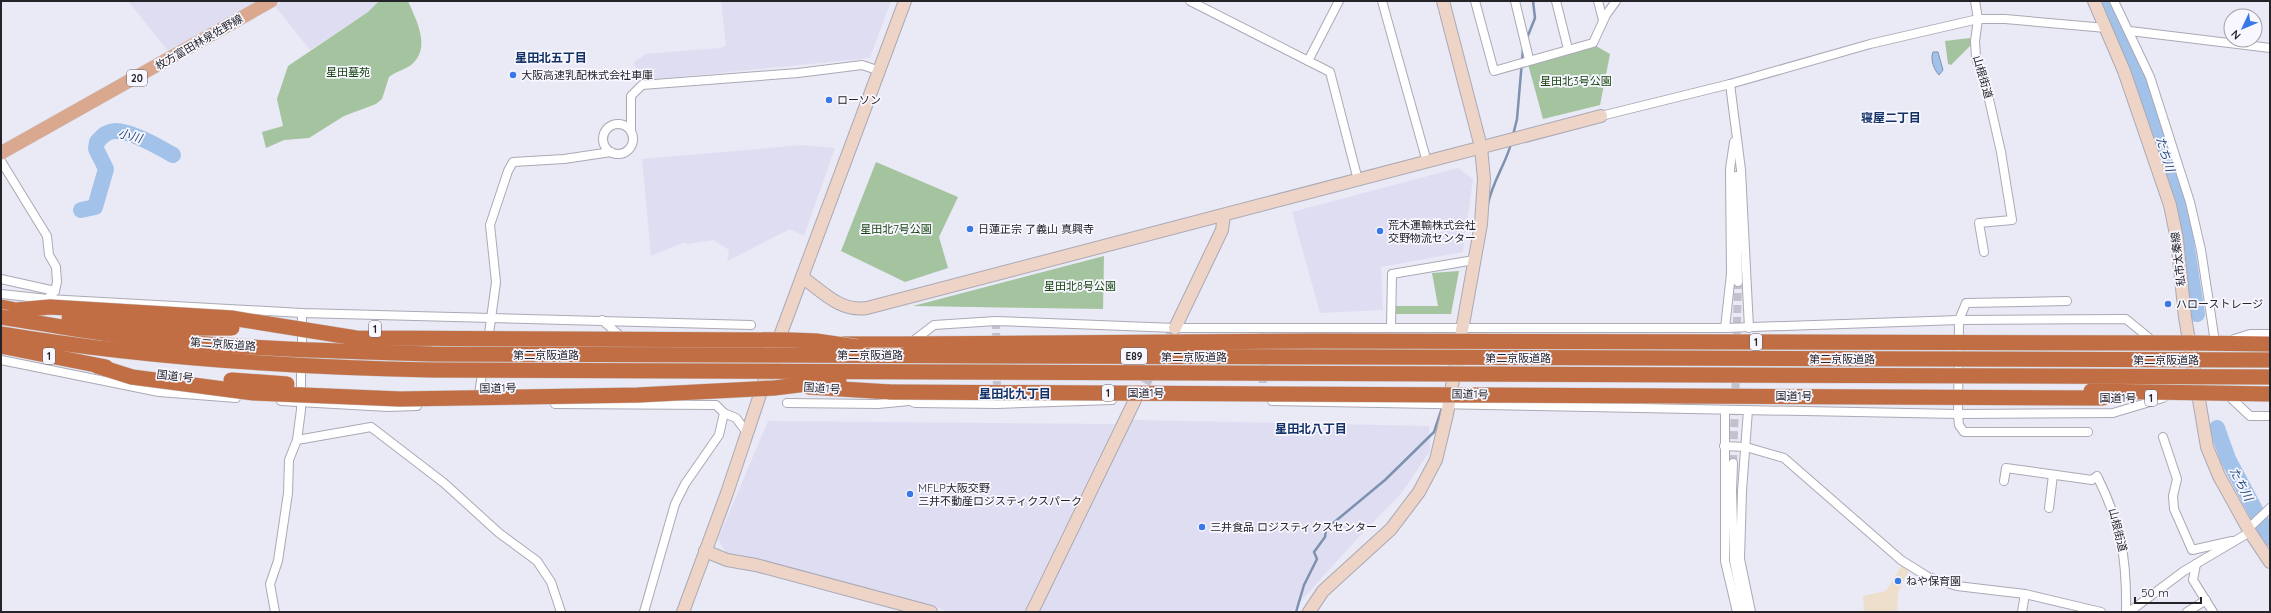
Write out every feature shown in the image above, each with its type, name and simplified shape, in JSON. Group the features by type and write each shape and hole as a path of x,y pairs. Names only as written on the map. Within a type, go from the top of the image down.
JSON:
{"highway":[{"name":"1","path":"1,307 83,320 168,328 445,329 618,334 735,340 777,344 909,349 1383,342 2218,342 2270,344"},
{"path":"16,310 50,307 232,318 356,338 796,340 909,349"},
{"name":"第二京阪道路","path":"1,317 115,335 317,351 520,355 909,349 1714,358 2270,360"},
{"name":"第二京阪道路","path":"1,334 114,351 314,368 568,372 2270,377"},
{"name":"国道1号","path":"1,346 97,366 178,377 374,390 763,384 890,392 2198,399 2270,398"},
{"path":"1714,358 1818,348 2270,354"},
{"path":"97,366 132,377 254,393 400,399 646,395 774,388 910,372"},
{"path":"1716,376 1842,385 2270,394"}],"main road":[{"name":"枚方富田林泉佐野線","path":"1,153 271,1"}],"street":[{"path":"683,612 748,434 777,344 905,1"},
{"path":"1190,1 1330,72 1358,180"},
{"path":"1308,61 1338,1"},
{"path":"1382,1 1427,162"},
{"path":"1309,612 1323,591 1391,529 1418,492 1436,460 1449,404 1484,198 1481,147 1443,1"},
{"path":"1474,1 1494,71 1529,59 1593,42 1603,20 1616,1"},
{"path":"1514,1 1529,59"},
{"path":"1556,1 1568,49"},
{"path":"1598,1 1603,20"},
{"name":"山根街道","path":"1975,1 1978,19 1975,41 1976,58 1986,86 2001,152 2012,220 1979,223 1984,252"},
{"name":"私市太秦線","path":"2094,1 2132,93 2170,205 2198,399 2207,447 2219,476 2270,562"},
{"path":"2114,1 2130,31 2150,77 2190,202 2218,342 2250,334 2270,334"},
{"path":"802,277 845,308 855,310 867,308 1481,147 1730,84 1870,44 1978,19 2005,19 2106,28"},
{"path":"2130,31 2270,48"},
{"path":"478,403 496,282 490,225 508,171 513,162 564,159 611,152 621,154 629,149 633,140 631,131 631,96 642,85 798,73 862,65 880,71"},
{"path":"1730,84 1735,136 1738,282"},
{"path":"611,152 607,149 603,140 603,135 608,127 618,124 631,131"},
{"path":"1735,136 1741,170 1749,328"},
{"path":"1725,328 1731,274 1730,169 1735,136"},
{"path":"1,161 47,236 49,255 56,267 55,291 35,310 1,353"},
{"path":"1175,328 1222,230 1224,215"},
{"path":"1391,327 1392,274 1474,260"},
{"path":"1,279 55,291"},
{"path":"1,294 48,299 302,313 751,325"},
{"path":"2067,301 1966,303 1959,320 1959,425 1964,432 2088,432"},
{"path":"275,612 270,584 278,561 287,500 289,460 297,440 301,403 302,313"},
{"path":"909,349 934,325 988,321 1175,328 1749,328 1959,320 2126,319 2154,342"},
{"path":"602,320 618,334"},
{"path":"1371,327 1383,342"},
{"path":"1540,342 1588,338 1611,328"},
{"path":"1,360 159,392 301,403 388,407 478,403 716,405 724,412 736,418 748,434"},
{"path":"890,392 909,402"},
{"path":"787,403 878,404 909,402 997,404 1135,400 1449,404 1958,414 2113,413 2163,398"},
{"path":"2232,399 2250,416 2270,416"},
{"path":"1032,612 1135,400"},
{"path":"1725,410 1725,561 1737,612"},
{"path":"1748,410 1742,492 1740,559 1751,612"},
{"path":"644,612 675,504 684,484 719,435 724,412"},
{"path":"297,440 371,427 444,483 499,533 537,561 551,582 561,612"},
{"path":"2163,437 2177,479 2173,496 2174,509 2192,550 2232,541"},
{"path":"1724,446 1746,447 1784,458 1901,560 1916,571 1957,586 2025,594 2102,612"},
{"path":"1733,463 1732,491 1734,561 1744,612"},
{"path":"2004,481 2006,468 2053,475 2048,508"},
{"name":"山根街道","path":"2053,475 2092,480 2097,476 2111,504 2124,547 2126,612"},
{"path":"2130,612 2196,564 2250,530 2270,508"},
{"path":"706,551 727,560 779,571 931,612"},
{"path":"2196,564 2193,580 2214,612"},
{"path":"2022,612 2025,594"},
{"path":"2188,612 2206,600"}],"shaded area":[{"path":"128,1 257,1 168,51"},
{"path":"283,1 379,1 368,12 310,50 275,6"},
{"path":"721,1 891,1 870,58 638,81 634,62 646,54 720,48 726,45"},
{"path":"803,145 835,148 804,236 790,229 727,261 729,250 714,240 687,244 685,242 651,256 642,159"},
{"path":"1458,168 1473,179 1463,252 1381,267 1383,310 1320,313 1292,212"},
{"path":"1133,420 1429,426 1430,451 1401,494 1355,541 1291,612 1037,612"},
{"name":"MFLP大阪交野 三井不動産ロジスティクスパーク","path":"768,421 1115,424 1024,612 947,612 937,607 726,553 718,539"},
{"name":"ねや保育園","path":"1902,565 1909,570 1898,593 1897,612 1864,612 1863,596 1886,591"}],"green space":[{"name":"星田墓苑","path":"379,1 408,1 420,34 421,50 417,58 411,65 389,77 382,99 376,104 344,116 309,138 284,140 266,148 262,132 283,126 277,99 288,66 368,12"},
{"path":"1970,38 1971,45 1951,65 1948,64 1945,41"},
{"name":"星田北3号公園","path":"1596,46 1610,54 1600,105 1543,119 1528,64"},
{"name":"星田北7号公園","path":"876,162 958,197 939,237 948,268 905,282 841,251"},
{"name":"星田北8号公園","path":"1104,256 1103,309 913,306"},
{"path":"1459,271 1451,314 1395,314 1396,306 1438,306 1432,273"}],"water":[{"path":"1933,52 1938,52 1943,70 1939,75 1933,64"}],"waterway":[{"path":"1527,38 1535,18 1533,1"},
{"name":"たち川","path":"2107,1 2161,136 2175,182 2182,215 2197,314"},
{"path":"1513,135 1517,119 1523,49"},
{"name":"小川","path":"81,210 95,207 106,169 96,149 97,142 107,133 115,131 129,134 145,140 173,155"},
{"path":"1488,204 1492,189 1511,144"},
{"path":"1296,612 1304,585 1317,559 1314,552 1325,537 1326,529 1385,480 1434,432 1442,408"},
{"name":"たち川","path":"2217,428 2228,459 2270,538"}],"tunnel":[{"path":"1736,361 1738,282"},
{"path":"996,321 997,395"},
{"path":"1262,327 1263,396"},
{"path":"1136,399 1175,328"},
{"path":"1733,463 1736,372"}],"place":[{"name":"大阪高速乳配株式会社車庫","path":"513,75"},
{"name":"ローソン","path":"829,100"},
{"name":"日蓮正宗 了義山 真興寺","path":"970,229"},
{"name":"荒木運輸株式会社 交野物流センター","path":"1380,231"},
{"name":"ハローストレージ","path":"2168,304"},
{"name":"MFLP大阪交野 三井不動産ロジスティクスパーク","path":"910,494"},
{"name":"三井食品 ロジスティクスセンター","path":"1202,527"},
{"name":"ねや保育園","path":"1898,581"}],"district":[{"name":"星田北五丁目","path":"551,58"},
{"name":"寝屋二丁目","path":"1891,118"},
{"name":"星田北九丁目","path":"1015,394"},
{"name":"星田北八丁目","path":"1311,429"}]}
